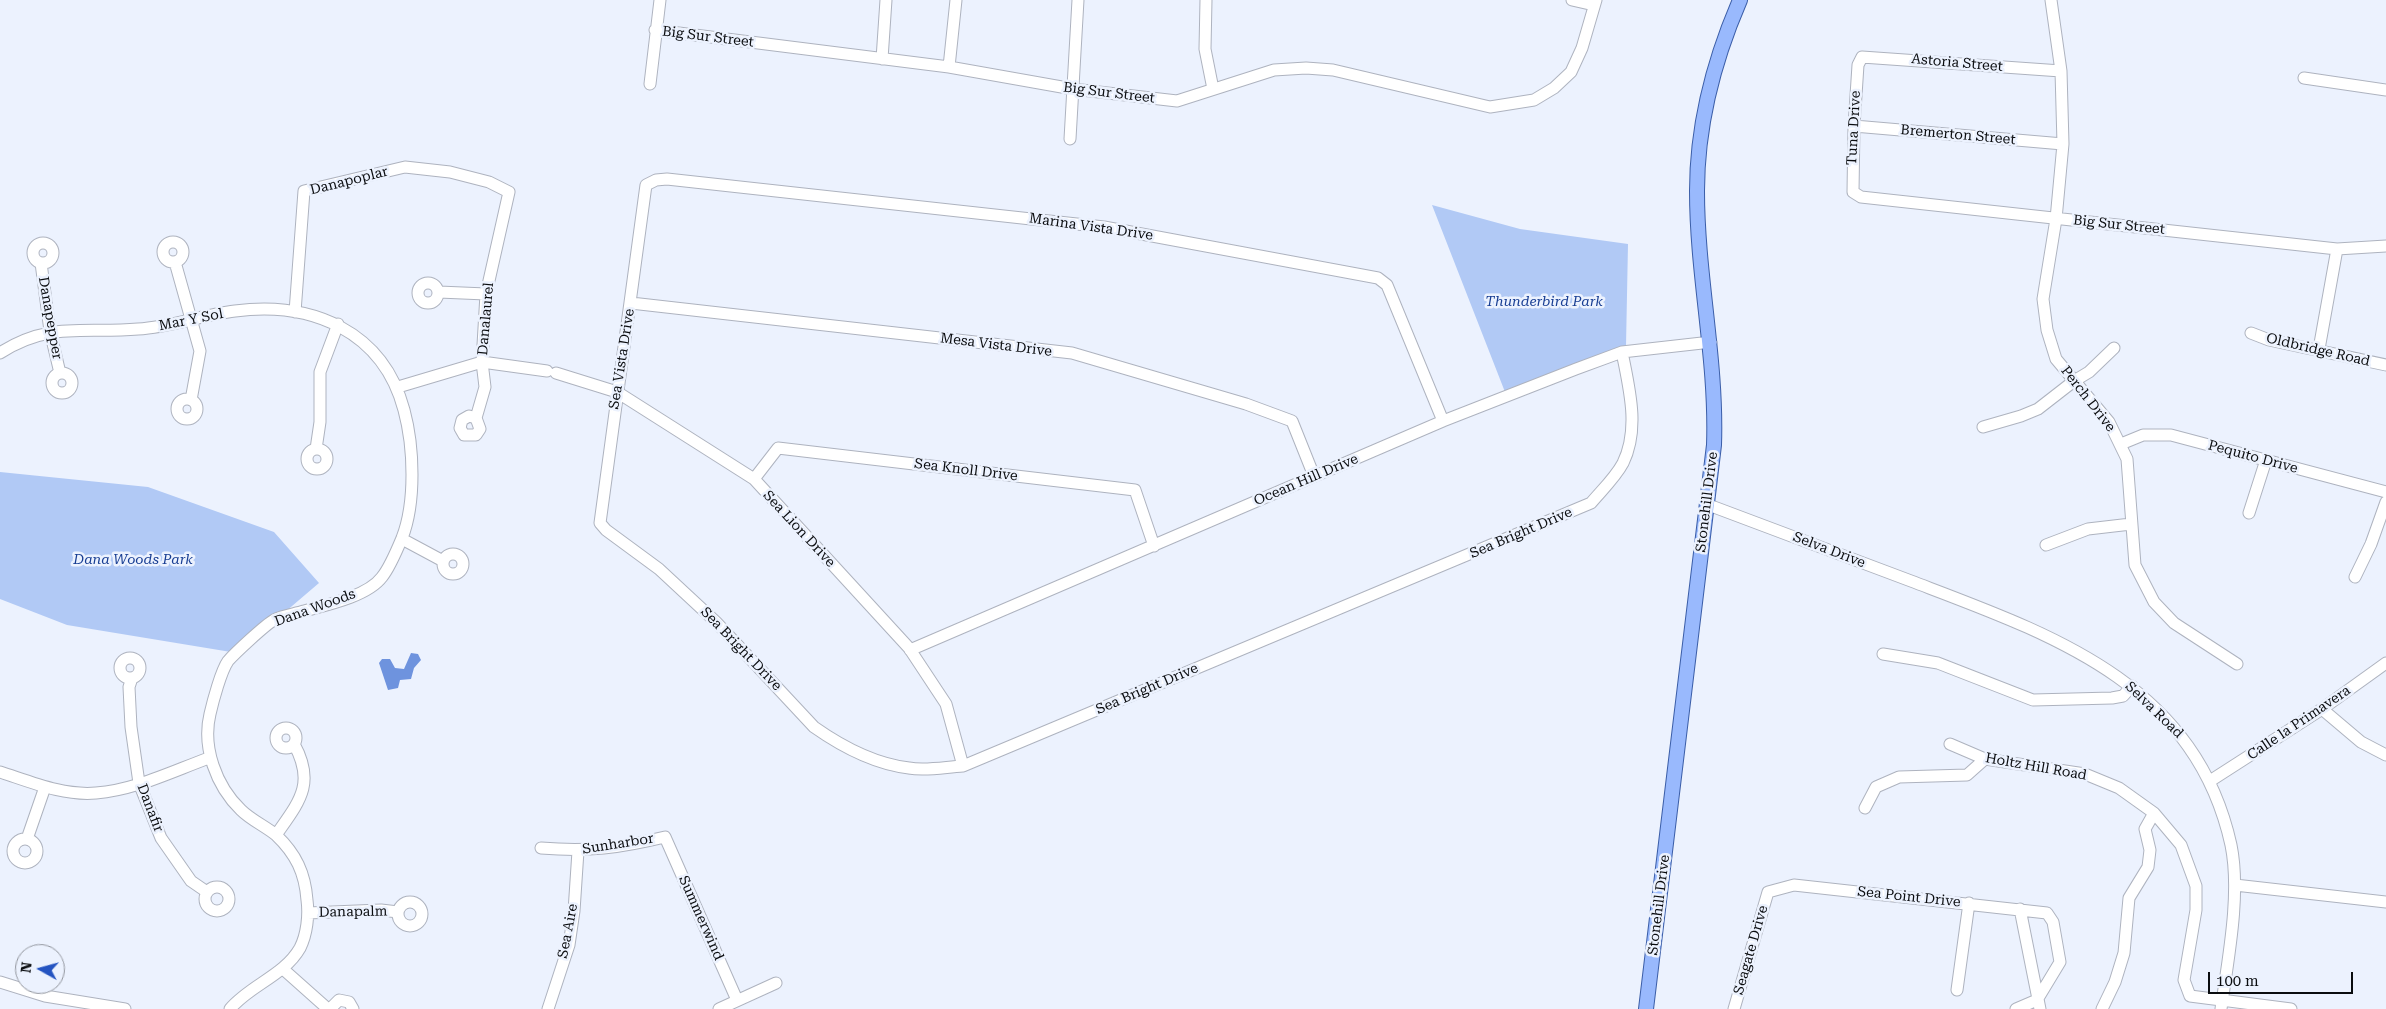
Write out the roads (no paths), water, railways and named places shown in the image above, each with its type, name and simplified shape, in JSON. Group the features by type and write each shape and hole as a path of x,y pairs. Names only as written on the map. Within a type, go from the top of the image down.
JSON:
{"main road":[{"name":"Stonehill Drive","path":"1646,1009 1714,445 1715,404 1711,342 1699,237 1698,153 1713,76 1740,0"}],"street":[{"path":"650,84 660,0"},
{"path":"882,59 886,0"},
{"path":"949,67 956,0"},
{"path":"1070,139 1078,0"},
{"path":"1206,0 1205,49 1213,89"},
{"path":"1572,0 1595,3"},
{"name":"Perch Drive","path":"2051,0 2061,71 2063,144 2056,219 2043,299 2047,330 2056,359 2109,422 2127,459 2135,565 2154,602 2174,624 2236,664"},
{"name":"Big Sur Street","path":"656,30 949,67 1073,89 1177,101 1274,70 1306,68 1333,70 1490,107 1534,100 1554,88 1571,72 1582,48 1595,3"},
{"name":"Astoria Street","path":"1858,65 1862,57 1868,56 2061,71"},
{"name":"Tuna Drive","path":"1853,192 1854,126 1858,65"},
{"path":"2304,78 2386,90"},
{"name":"Bremerton Street","path":"1854,126 2063,144"},
{"name":"Danapoplar","path":"294,312 304,191 404,167 450,172 489,182 509,192"},
{"name":"Marina Vista Drive","path":"646,185 656,180 667,179 1104,227 1378,278 1387,285 1443,421"},
{"name":"Sea Vista Drive","path":"606,530 600,523 599,515 631,303 646,185"},
{"name":"Danalaurel","path":"476,418 485,387 482,362 486,294 509,192"},
{"name":"Big Sur Street","path":"1853,192 1861,197 2337,250 2386,246"},
{"path":"2319,349 2337,250"},
{"path":"175,262 200,352 191,400"},
{"name":"Danapepper","path":"41,263 50,331 60,373"},
{"path":"438,292 486,294"},
{"name":"Mesa Vista Drive","path":"631,303 1072,353 1246,404 1292,421 1314,476"},
{"name":"Mar Y Sol","path":"0,353 24,340 50,331 137,330 245,310 294,312 338,324 375,352"},
{"path":"316,449 320,422 320,372 338,324"},
{"name":"Oldbridge Road","path":"2251,333 2269,340 2319,349 2386,365"},
{"name":"Ocean Hill Drive","path":"910,650 1443,421 1622,352 1711,342"},
{"path":"1983,427 2022,416 2038,409 2074,381 2089,372 2114,348"},
{"name":"Dana Woods","path":"230,1009 283,969 300,947 308,913 305,877 293,855 276,835 241,810 222,785 209,758 209,716 227,663 275,620 349,599 382,578 402,539 411,508 408,423 398,387 375,352"},
{"name":"Sea Bright Drive","path":"606,530 659,569 716,622 814,727 833,740 887,763 909,768 963,766 1591,503 1623,463 1630,437 1632,402 1622,352"},
{"name":"Sea Lion Drive","path":"398,387 482,362 552,372 617,392 754,479 910,650 946,704 963,766"},
{"name":"Pequito Drive","path":"2120,444 2143,435 2170,435 2386,492"},
{"name":"Sea Knoll Drive","path":"754,479 778,448 1135,490 1154,546"},
{"path":"2249,513 2266,460"},
{"path":"2355,577 2371,544 2386,502"},
{"name":"Selva Drive","path":"1706,504 1952,597"},
{"path":"2046,545 2088,529 2131,524"},
{"path":"402,539 443,561"},
{"name":"Selva Road","path":"1952,597 2073,648 2132,686 2183,737 2210,781 2231,847 2235,885 2222,1004"},
{"path":"1883,654 1938,663 2033,700 2112,698 2123,696 2132,686"},
{"name":"Calle la Primavera","path":"2210,781 2322,709 2386,663"},
{"name":"Danafir","path":"132,678 129,687 131,726 139,783 161,838 191,881 207,892"},
{"path":"2322,709 2361,742 2386,755"},
{"path":"276,835 299,802 303,788 303,761 294,744"},
{"name":"Holtz Hill Road","path":"1950,744 1985,759 2085,774 2119,788 2154,813 2181,845 2196,886 2196,910 2184,980 2190,996 2222,1004"},
{"path":"0,772 45,787 95,794 120,790 209,758"},
{"path":"1865,808 1876,787 1899,777 1967,775 1985,759"},
{"path":"27,839 45,787"},
{"path":"2102,1009 2116,982 2124,953 2129,898 2148,867 2150,850 2144,829 2154,813"},
{"name":"Sunharbor","path":"541,848 578,851 624,846 665,836"},
{"name":"Summerwind","path":"665,836 737,1000"},
{"name":"Sea Aire","path":"548,1009 569,945 574,911 578,851"},
{"name":"Sea Point Drive","path":"1768,892 1794,884 2020,909 2050,915 2061,960 2039,1005"},
{"path":"2235,885 2386,902"},
{"name":"Seagate Drive","path":"1734,1009 1768,892"},
{"path":"1957,990 1969,903"},
{"path":"2016,1009 2039,1005 2020,909"},
{"name":"Danapalm","path":"308,913 381,910 398,912"},
{"path":"283,969 329,1009 339,1000 349,1002 354,1009"},
{"path":"0,982 45,996 125,1009"},
{"path":"719,1009 776,982"},
{"path":"2222,1004 2291,1009"}],"water":[{"path":"411,653 418,654 421,660 414,668 411,679 400,680 398,688 388,690 379,663 382,659 390,659 395,668 404,669"}],"park label":[{"name":"Thunderbird Park","path":"1544,302"},
{"name":"Dana Woods Park","path":"133,560"}]}
